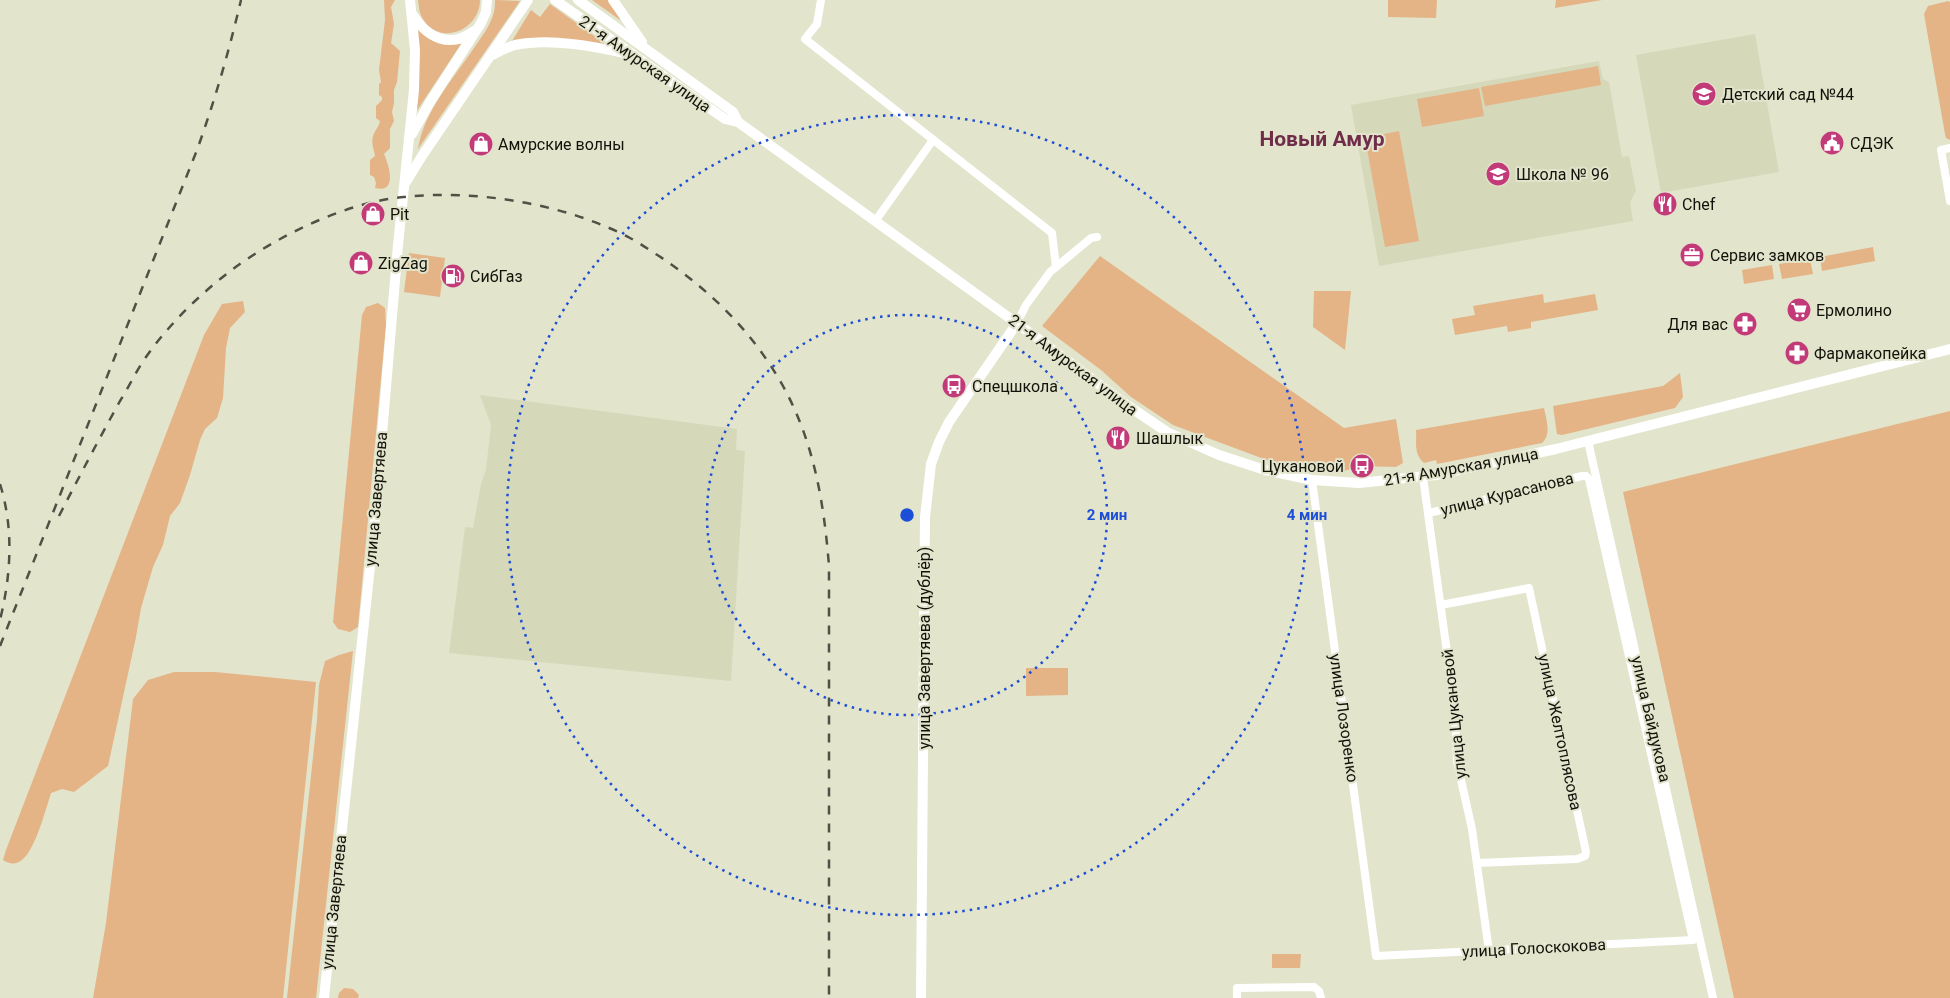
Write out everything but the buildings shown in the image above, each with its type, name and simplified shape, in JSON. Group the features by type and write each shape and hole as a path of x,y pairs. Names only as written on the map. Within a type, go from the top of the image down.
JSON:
{"main road":[{"name":"улица Завертяева","path":"324,998 374,529 408,150 414,76 413,14 410,0"},
{"path":"422,156 413,156 408,150 413,131 484,17 487,0"},
{"path":"404,186 422,156 528,0"},
{"name":"21-я Амурская улица","path":"578,0 733,112 738,122"},
{"path":"613,0 642,39 643,46"},
{"name":"21-я Амурская улица","path":"558,2 725,119 738,122 876,220 1116,398 1167,432 1219,455 1265,470 1312,480 1359,483 1423,477 1588,441 1950,349"},
{"path":"413,14 429,34 441,39 463,37 477,29"},
{"path":"489,56 516,45 531,44 582,45 633,55"},
{"name":"улица Завертяева (дублёр)","path":"921,998 924,526 927,488 931,464 949,422 1017,323"}],"street":[{"path":"821,0 817,24 805,39 882,97 933,140 1052,233 1056,267"},
{"path":"876,220 933,140"},
{"path":"1950,148 1941,150 1950,201"},
{"path":"1017,323 1026,305 1056,267 1091,238 1098,237"},
{"name":"улица Байдукова","path":"1588,441 1713,998"},
{"name":"улица Байдукова","path":"1586,476 1589,479 1693,940"},
{"name":"улица Курасанова","path":"1429,513 1586,476"},
{"name":"улица Цукановой","path":"1423,477 1455,711 1457,762 1472,829 1489,951"},
{"name":"улица Лозоренко","path":"1312,480 1376,956"},
{"name":"улица Желтоплясова","path":"1441,606 1529,588 1586,852 1585,856 1577,859 1476,863"},
{"name":"улица Голоскокова","path":"1376,956 1693,940"},
{"path":"1237,998 1237,988 1314,987 1319,991 1321,998"}],"shaded area":[{"path":"384,0 395,0 391,7 394,24 391,43 400,51 397,82 394,90 392,112 394,121 390,129 390,148 384,154 390,177 387,187 382,189 375,188 374,177 370,175 370,160 375,156 372,139 380,121 376,118 376,106 382,100 382,97 379,95 379,84 381,82 379,70 385,20"},
{"path":"418,0 480,0 478,11 473,20 466,27 449,33 439,32 430,27 422,17"},
{"path":"495,0 520,1 418,149 426,122 440,96 489,26 494,13"},
{"path":"592,0 609,0 621,18 620,20"},
{"path":"1388,0 1437,0 1436,18 1388,17"},
{"path":"1556,0 1602,0 1555,8"},
{"path":"1950,2 1950,140 1946,138 1945,134 1924,14 1928,6"},
{"path":"550,4 604,43 604,45 512,41 531,10 540,17"},
{"path":"418,30 435,42 461,44 416,112"},
{"name":"Детский сад №44","path":"1755,34 1779,172 1661,193 1636,55"},
{"name":"Школа № 96","path":"1599,61 1603,79 1609,82 1622,157 1629,156 1636,191 1630,202 1633,221 1379,266 1351,105"},
{"path":"1598,66 1601,85 1485,106 1481,87"},
{"path":"1479,88 1484,116 1422,127 1417,99"},
{"path":"1399,131 1419,241 1385,247 1365,138"},
{"path":"1873,247 1875,261 1822,271 1820,257"},
{"path":"409,253 445,258 440,297 404,292"},
{"path":"1100,256 1344,428 1396,419 1403,463 1396,467 1358,466 1357,468 1333,473 1281,464 1173,425 1131,397 1101,370 1042,326"},
{"path":"1810,259 1813,274 1782,279 1779,264"},
{"path":"1772,265 1774,279 1744,284 1742,270"},
{"path":"1314,291 1351,291 1345,350 1313,327"},
{"path":"1543,294 1544,303 1595,294 1598,310 1531,322 1531,328 1508,332 1507,326 1455,335 1452,319 1475,315 1473,306"},
{"path":"243,301 245,312 230,328 226,348 223,398 217,418 205,429 200,440 180,503 170,516 163,545 153,567 141,608 108,766 74,792 62,789 51,793 40,829 27,855 17,863 3,860 204,335 222,304"},
{"path":"378,303 385,308 386,325 358,627 350,632 338,629 333,622 362,315 366,307"},
{"path":"1680,373 1683,397 1675,408 1562,435 1557,434 1553,406 1663,386"},
{"path":"480,395 737,429 736,450 745,451 731,681 449,653 465,527 473,528 481,484 486,470 491,425"},
{"path":"1544,408 1548,431 1542,443 1437,464 1436,460 1424,463 1418,455 1416,430"},
{"path":"1950,411 1950,998 1734,998 1623,492"},
{"path":"353,651 316,998 287,998 317,720 319,685 325,661"},
{"path":"1026,668 1068,668 1068,695 1026,696"},
{"path":"174,672 215,672 316,682 283,998 93,998 106,923 133,699 148,680"},
{"path":"1272,954 1301,954 1300,968 1272,968"},
{"path":"344,988 353,989 359,995 358,998 338,998 339,993"}],"railway":[{"path":"0,646 197,150 210,113 241,0"},
{"path":"59,516 136,373 165,332 197,299 233,269 271,244 314,222 382,200 432,195 461,195 490,197 549,208 605,226 641,244 696,283 729,314 758,347 794,407 803,429 816,473 824,519 829,566 829,998"},
{"path":"0,484 9,535 9,569 0,620"}],"place":[{"name":"Детский сад №44","path":"1704,94"},
{"name":"СДЭК","path":"1832,143"},
{"name":"Амурские волны","path":"481,144"},
{"name":"Школа № 96","path":"1498,174"},
{"name":"Chef","path":"1665,204"},
{"name":"Pit","path":"373,214"},
{"name":"Сервис замков","path":"1692,255"},
{"name":"ZigZag","path":"361,263"},
{"name":"СибГаз","path":"453,276"},
{"name":"Ермолино","path":"1799,310"},
{"name":"Для вас","path":"1745,324"},
{"name":"Фармакопейка","path":"1797,353"},
{"name":"Спецшкола","path":"954,386"},
{"name":"Шашлык","path":"1118,438"},
{"name":"Цукановой","path":"1362,466"}],"district":[{"name":"Новый Амур","path":"1322,139"}]}
